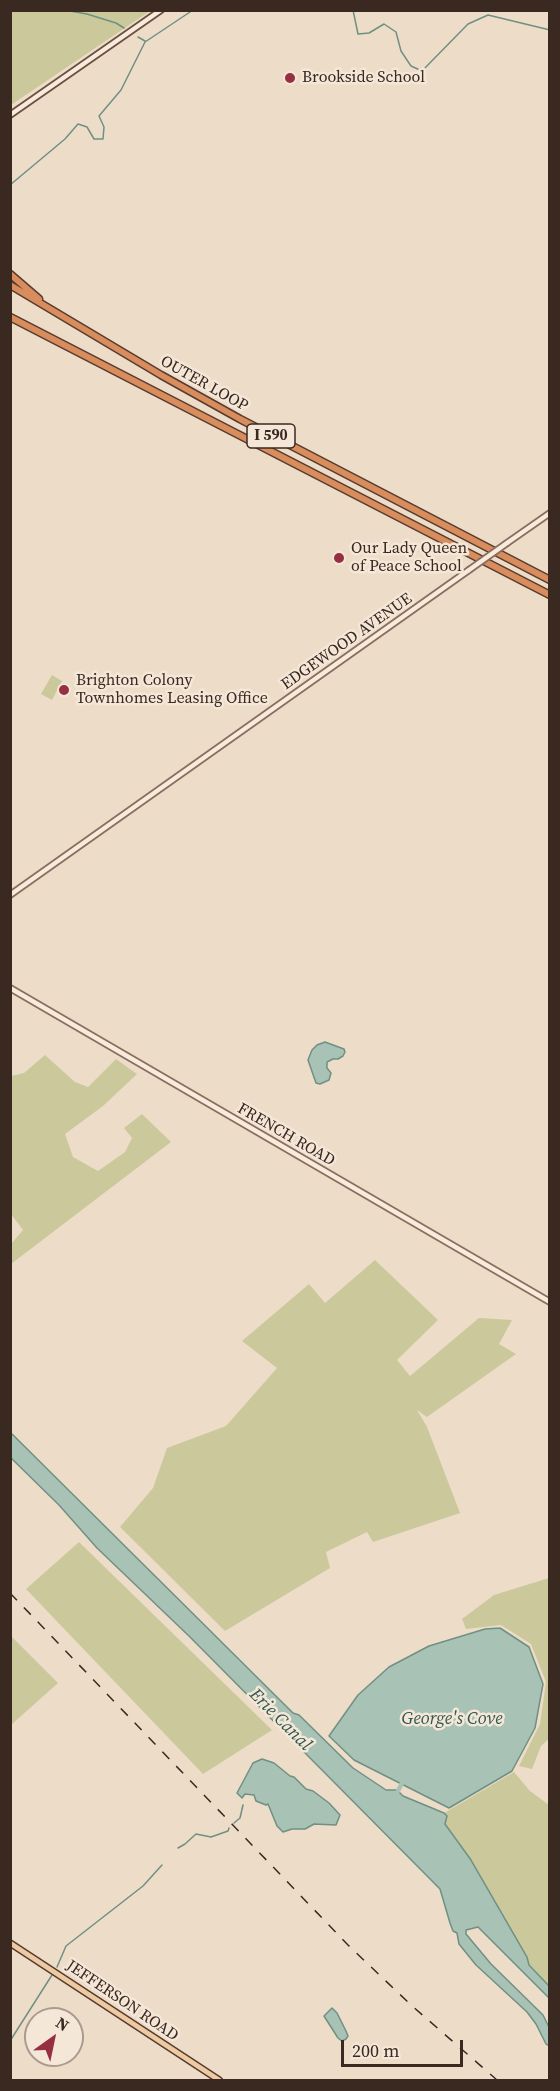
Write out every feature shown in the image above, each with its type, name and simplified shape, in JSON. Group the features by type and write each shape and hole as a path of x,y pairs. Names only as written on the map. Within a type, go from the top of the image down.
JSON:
{"highway":[{"path":"10,274 43,304"},
{"name":"OUTER LOOP","path":"10,285 240,420 549,580"},
{"name":"OUTER LOOP","path":"10,317 549,595"}],"main road":[{"name":"JEFFERSON ROAD","path":"10,1943 219,2080"}],"street":[{"path":"10,115 161,10"},
{"name":"EDGEWOOD AVENUE","path":"10,894 549,513"},
{"name":"FRENCH ROAD","path":"10,988 549,1302"}],"shaded area":[{"path":"11,10 150,10 150,11 11,105"},
{"path":"52,675 62,681 52,700 41,694"},
{"path":"45,1055 75,1082 88,1087 116,1059 137,1074 103,1106 65,1134 73,1157 98,1171 125,1152 132,1138 124,1128 142,1114 171,1142 11,1264 11,1244 23,1230 11,1214 11,1076 24,1073"},
{"path":"375,1260 438,1320 397,1360 410,1376 479,1318 512,1320 499,1344 516,1354 427,1417 417,1410 427,1427 460,1513 373,1542 367,1532 326,1552 330,1568 225,1631 120,1527 153,1488 167,1448 226,1426 277,1368 242,1341 309,1284 325,1303"},
{"path":"79,1542 272,1730 203,1774 26,1589"},
{"path":"549,1578 549,1739 541,1746 532,1769 519,1766 540,1724 546,1682 531,1644 501,1625 466,1629 462,1619 494,1595"},
{"path":"10,1635 58,1683 11,1725 10,1725"},
{"path":"514,1772 530,1791 549,1805 549,1986 529,1965 527,1957 471,1860 445,1824 447,1816 444,1813"}],"water":[{"path":"325,1042 344,1049 345,1052 338,1059 327,1062 327,1068 331,1073 329,1080 320,1084 316,1083 308,1060 312,1050"},
{"name":"Erie Canal","path":"10,1432 293,1713 299,1715 353,1768 386,1790 397,1790 403,1796 447,1816 445,1824 471,1860 527,1957 529,1965 549,1986 549,1998 478,1927 466,1930 466,1934 491,1964 543,2015 549,2027 549,2046 527,2012 476,1965 459,1944 440,1889 190,1637 97,1548 59,1505 11,1458"},
{"name":"George's Cove","path":"500,1628 529,1647 543,1684 535,1728 512,1771 449,1808 354,1760 329,1736 358,1695 389,1667 429,1646 485,1629"},
{"path":"262,1759 274,1763 306,1789 313,1791 329,1803 340,1815 336,1825 314,1824 305,1829 283,1832 277,1826 268,1804 256,1801 254,1795 245,1794 242,1798 237,1793 253,1763"},
{"path":"332,2008 337,2013 348,2036 342,2041 324,2016"}],"waterway":[{"path":"64,10 87,14 116,23 124,28"},
{"path":"10,185 65,139 78,124 87,127 94,139 103,139 104,127 99,116 121,90 145,42 193,10"},
{"path":"225,10 230,10"},
{"path":"319,10 324,10"},
{"path":"353,10 358,34 369,33 384,24 396,32 401,51 411,66 422,71 468,24 488,15 550,30"},
{"path":"138,37 145,41"},
{"path":"398,1791 402,1783"},
{"path":"234,1823 240,1818 243,1805"},
{"path":"178,1848 196,1834 211,1837 228,1831 229,1828"},
{"path":"57,1967 66,1946 143,1886 162,1865"},
{"path":"10,2041 52,1975"}],"railway":[{"path":"10,1593 348,1945 411,2005 497,2080"}],"place":[{"name":"Brookside School","path":"290,78"},
{"name":"Our Lady Queen of Peace School","path":"339,558"},
{"name":"Brighton Colony Townhomes Leasing Office","path":"64,690"}]}
